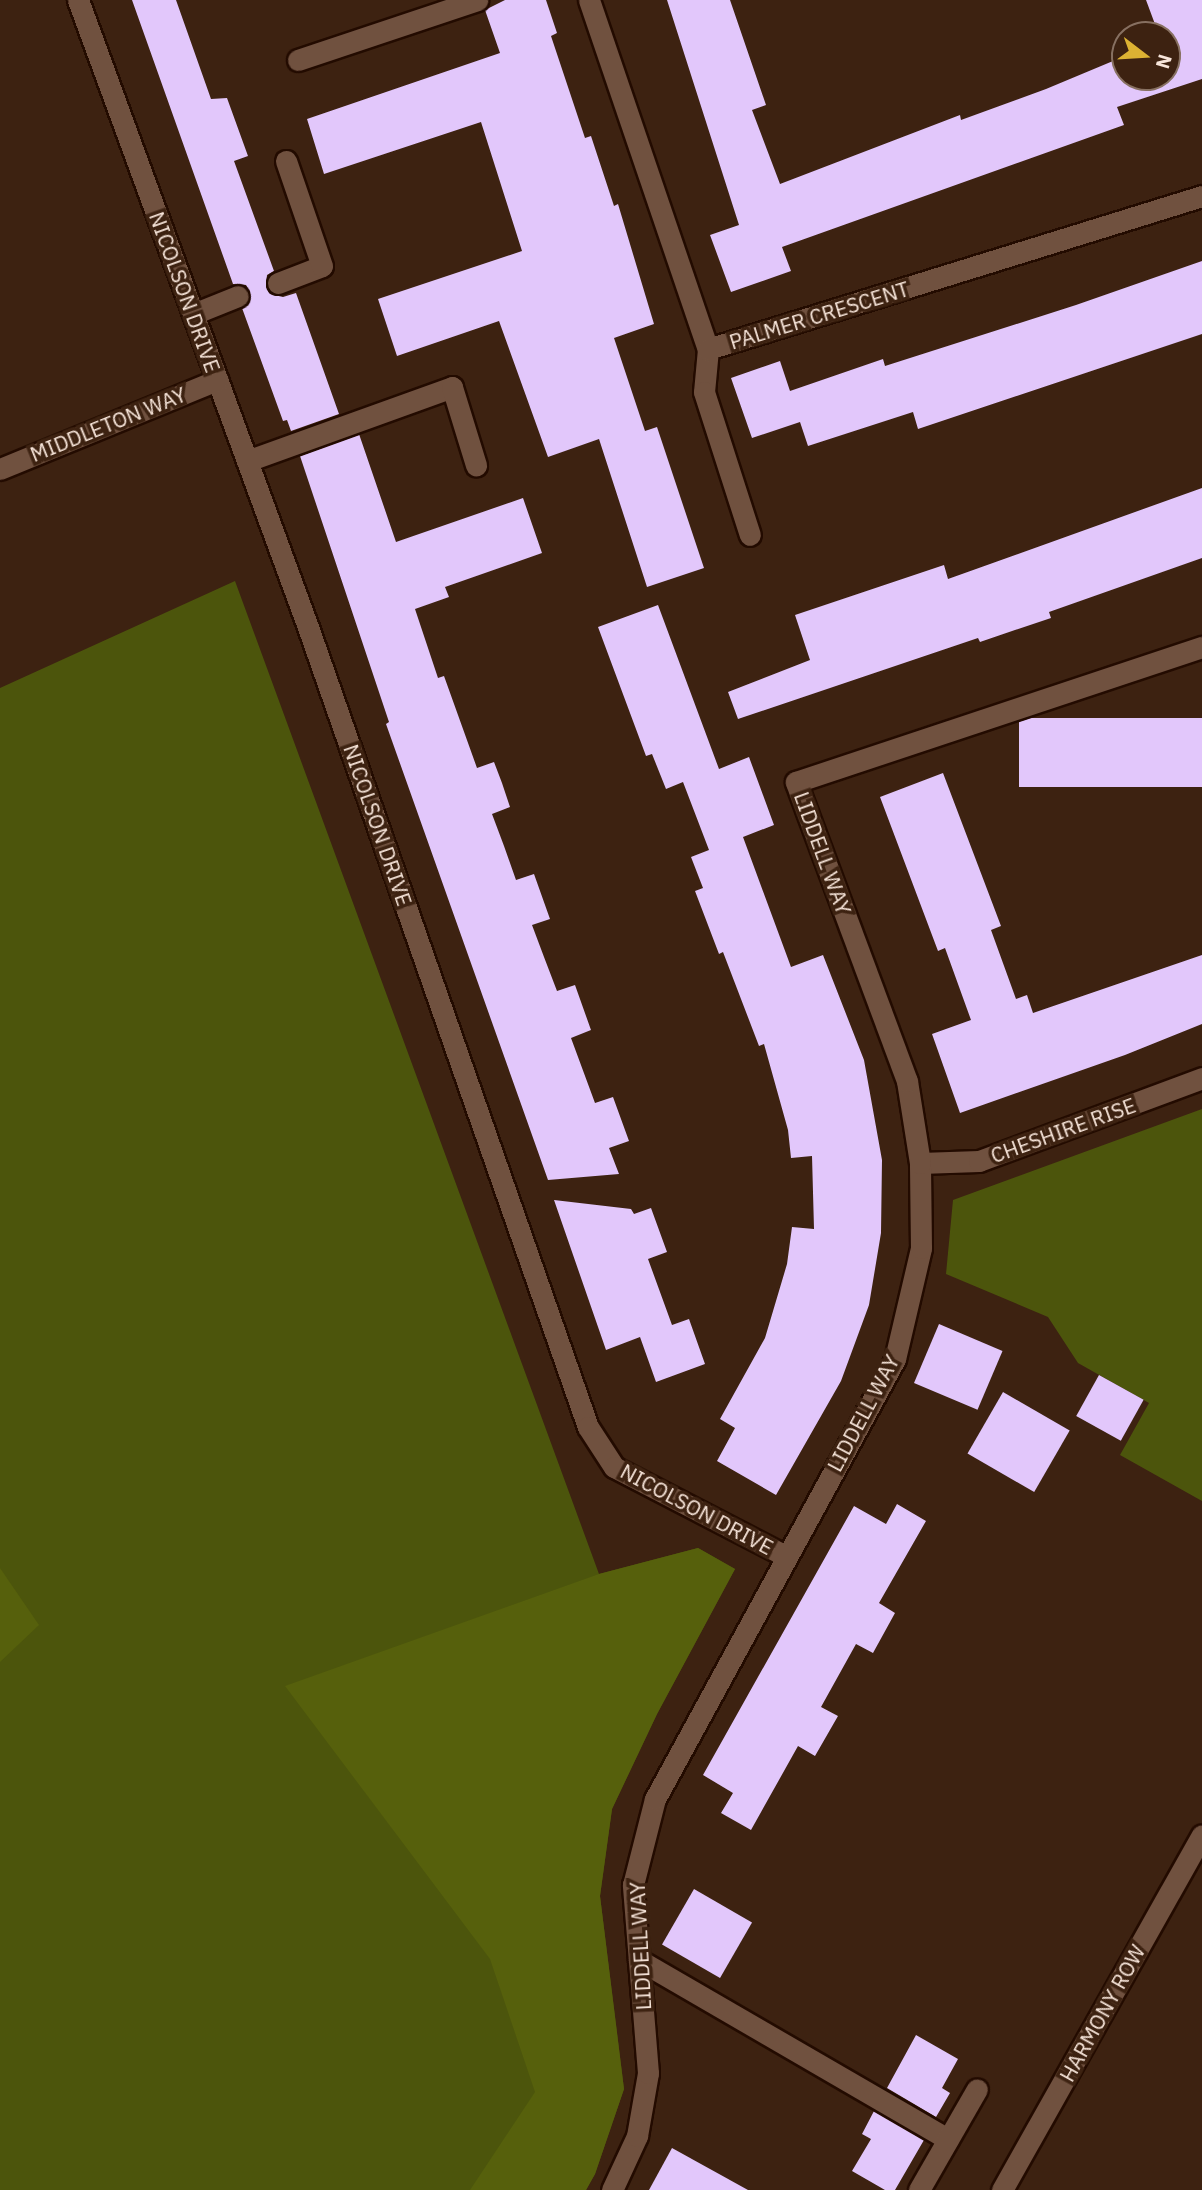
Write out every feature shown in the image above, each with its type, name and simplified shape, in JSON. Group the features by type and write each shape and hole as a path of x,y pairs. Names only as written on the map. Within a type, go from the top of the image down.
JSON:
{"street":[{"name":"NICOLSON DRIVE","path":"78,0 309,630 588,1427 614,1467 786,1556"},
{"path":"298,60 477,0"},
{"name":"PALMER CRESCENT","path":"589,0 708,349 1202,196"},
{"path":"278,283 322,266 286,161"},
{"path":"193,314 238,296"},
{"path":"708,349 704,392 750,535"},
{"name":"MIDDLETON WAY","path":"0,469 217,380"},
{"path":"247,461 452,387 476,465"},
{"name":"LIDDELL WAY","path":"612,2190 637,2136 648,2073 633,1885 655,1799 895,1359 921,1248 920,1163 907,1081 796,782 1202,647"},
{"name":"CHESHIRE RISE","path":"920,1163 979,1161 1202,1078"},
{"name":"HARMONY ROW","path":"1002,2190 1202,1835"},
{"path":"639,1960 948,2139"},
{"path":"919,2190 977,2089"}],"green space":[{"path":"235,581 599,1574 698,1548 735,1569 657,1714 612,1809 600,1896 624,2089 595,2174 586,2190 0,2190 0,688"},
{"path":"1202,1109 1202,1501 1120,1455 1149,1403 1078,1363 1048,1317 946,1274 953,1200"},
{"path":"698,1548 735,1569 657,1714 612,1809 600,1896 624,2089 595,2174 586,2190 470,2190 535,2092 490,1959 285,1686 599,1574"},
{"path":"0,1568 39,1625 0,1662"}],"building":[{"path":"132,0 176,0 211,99 227,98 248,156 234,161 274,271 267,275 266,287 270,294 283,297 296,293 339,414 291,431 287,420 283,421 242,308 249,304 250,292 246,285 233,284"},
{"path":"505,0 546,0 557,33 551,36 585,138 591,136 614,206 618,204 654,324 614,338 645,431 657,427 704,568 647,587 599,439 548,457 499,321 397,356 378,299 522,251 481,122 324,174 307,119 500,53 485,10"},
{"path":"667,0 730,0 766,105 752,110 780,184 960,115 961,120 1046,89 1111,62 1111,91 1166,91 1117,107 1124,125 782,247 791,271 731,292 710,235 739,225"},
{"path":"1146,0 1202,0 1202,79 1181,86 1181,21 1154,21"},
{"path":"1202,261 1202,334 918,429 913,412 808,446 800,422 752,438 731,378 780,361 790,391 883,359 885,366 1076,305"},
{"path":"359,434 396,542 523,498 542,553 445,587 449,597 415,609 438,678 444,676 477,768 494,762 502,783 510,807 492,814 516,880 534,874 550,919 532,925 557,991 575,985 591,1030 571,1038 595,1103 613,1097 629,1141 609,1148 619,1174 548,1180 386,724 389,722 300,456"},
{"path":"1202,488 1202,558 1049,612 1051,618 980,642 978,638 738,719 728,692 810,660 795,615 944,565 948,579"},
{"path":"658,605 719,769 749,757 774,825 743,837 791,967 823,955 864,1060 882,1160 881,1233 869,1305 841,1381 776,1495 717,1461 735,1428 720,1419 765,1338 787,1264 792,1227 814,1229 812,1156 791,1158 788,1130 764,1044 759,1046 723,952 719,954 695,891 703,888 691,857 709,850 683,782 666,789 652,754 646,756 598,627"},
{"path":"1019,718 1202,718 1202,787 1019,787"},
{"path":"943,773 1001,926 991,930 1016,999 1027,995 1033,1013 1202,955 1202,1024 1125,1055 960,1113 932,1034 971,1020 945,948 938,951 880,797"},
{"path":"554,1200 631,1209 634,1214 651,1208 667,1252 648,1259 672,1325 689,1319 705,1364 656,1382 640,1337 606,1350"},
{"path":"939,1324 1003,1351 978,1410 914,1383"},
{"path":"1099,1375 1144,1400 1121,1441 1076,1416"},
{"path":"1003,1392 1070,1430 1034,1492 968,1453"},
{"path":"897,1504 926,1521 879,1603 895,1613 873,1653 856,1644 821,1707 838,1716 815,1756 798,1746 751,1830 721,1813 733,1793 703,1775 854,1506 886,1524"},
{"path":"694,1889 752,1922 720,1978 662,1944"},
{"path":"916,2035 958,2059 942,2088 950,2093 936,2117 887,2088"},
{"path":"874,2111 924,2140 895,2190 885,2190 852,2171 871,2139 862,2134"},
{"path":"672,2148 748,2190 649,2190"}]}
